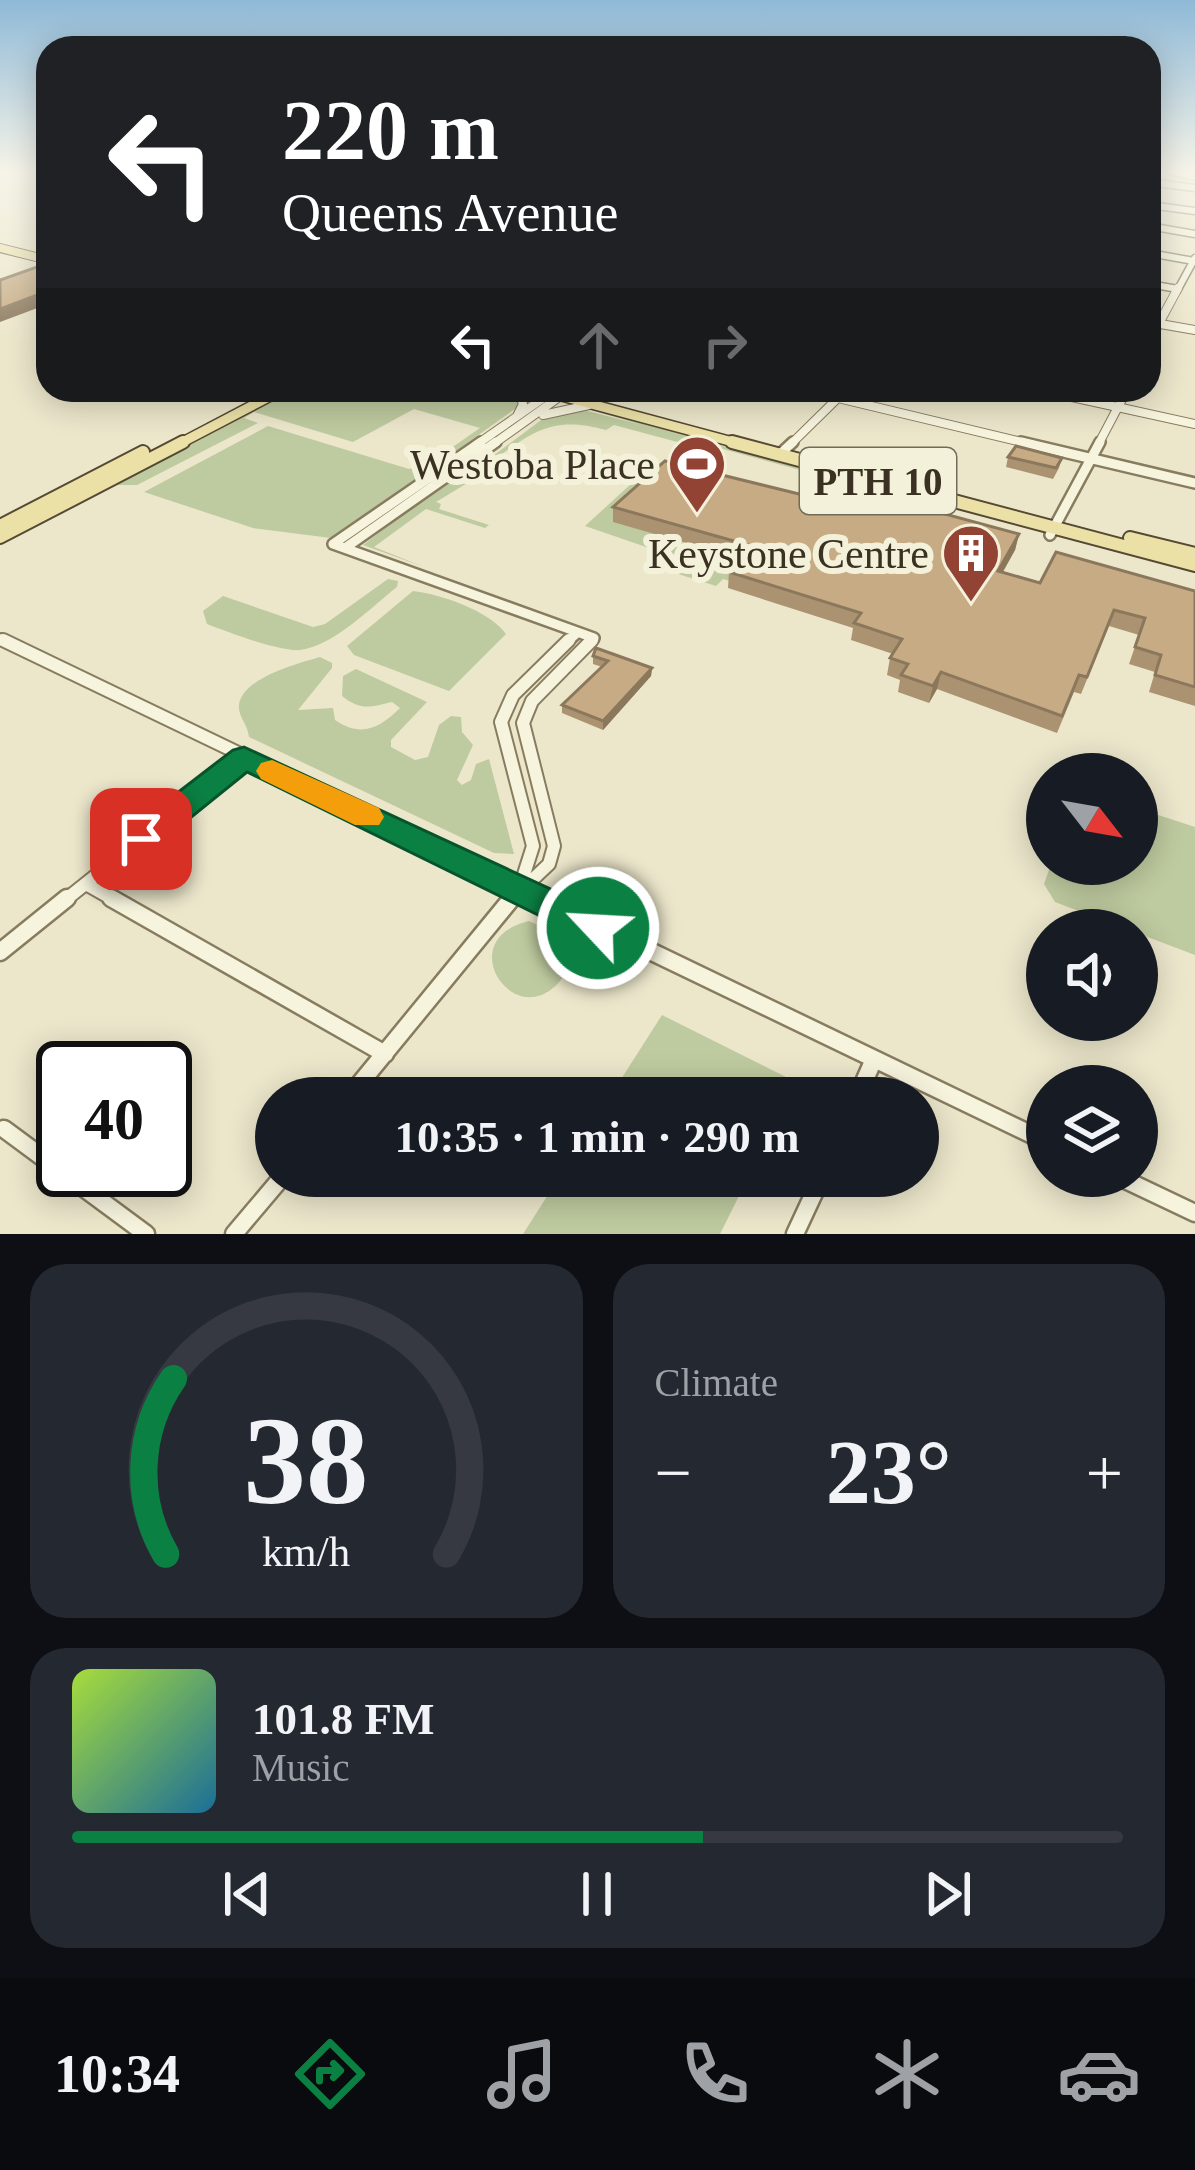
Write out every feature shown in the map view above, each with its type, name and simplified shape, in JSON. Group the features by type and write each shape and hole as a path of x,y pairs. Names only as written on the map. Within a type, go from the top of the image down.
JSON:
{"main road":[{"path":"0,245 36,255"},
{"path":"0,537 243,402"},
{"path":"0,526 258,402"},
{"name":"PTH 10","path":"589,402 783,451"},
{"name":"PTH 10","path":"600,402 1195,565"},
{"name":"PTH 10","path":"1053,527 1195,554"}],"street":[{"path":"1161,255 1194,260 1161,312"},
{"path":"1161,286 1178,289"},
{"path":"1161,324 1195,330"},
{"path":"517,422 522,402"},
{"path":"366,1077 519,890 549,865 554,846 524,735 526,711 594,638 339,546 544,402"},
{"path":"783,451 834,402"},
{"path":"873,402 1195,483"},
{"path":"1095,402 1195,424"},
{"path":"1053,527 1120,402"},
{"path":"517,422 570,407 602,407"},
{"path":"519,890 533,846 501,722 513,695 578,632"},
{"path":"0,639 1026,1132"},
{"path":"0,952 244,758"},
{"path":"86,884 385,1054"},
{"path":"866,1077 874,1059"},
{"path":"4,1129 146,1234"},
{"path":"1158,1195 1195,1213"},
{"path":"234,1234 265,1197"},
{"path":"795,1234 812,1197"}],"green space":[{"path":"266,402 518,402 519,406 449,456 434,460 480,428 414,409 353,442 254,412 244,418 258,423 137,485 112,485"},
{"path":"581,407 785,459 709,442 830,477 822,480 822,476 686,439 681,443 614,425 606,430 569,424 541,430 484,467 488,469 482,474 473,471 548,415 576,408 642,425"},
{"path":"268,426 409,469 428,464 433,469 331,538 253,528 144,492"},
{"path":"655,462 787,498 614,521 750,564 733,582 723,579 716,586 672,572 681,559 585,526"},
{"path":"450,479 474,479 436,502 441,504 439,509 489,525 485,528 426,509 374,547 424,567 363,545"},
{"path":"388,579 398,581 397,587 364,615 326,641 300,650 267,645 207,624 203,611 223,596 313,627 325,624"},
{"path":"413,591 464,605 506,634 449,691 354,655 347,646"},
{"path":"320,657 332,663 332,668 298,710 333,708 335,720 353,729 385,721 400,708 392,702 366,706 342,696 343,676 356,669 427,702 391,740 391,747 415,760 428,757 439,725 451,716 461,717 462,732 473,745 457,780 462,785 471,780 476,764 489,759 514,854 494,853 249,737 239,709 248,689 271,674"},
{"path":"1158,815 1195,827 1195,955 1158,941 1158,909 1073,909 1055,902 1045,885 1158,885"},
{"path":"529,921 551,931 572,962 554,987 535,997 516,994 493,967 493,949 504,932"},
{"path":"662,1015 786,1077 622,1077"},
{"path":"547,1197 738,1197 720,1234 523,1234"}],"building":[{"path":"36,267 36,296 0,309 0,280"},
{"path":"1016,446 1062,458 1056,468 1008,457"},
{"name":"Keystone Centre","path":"665,461 799,494 840,510 860,491 1019,534 998,571 1040,583 1056,552 1195,591 1195,687 1155,675 1161,655 1135,647 1145,618 1114,610 1087,677 1079,675 1062,716 941,672 933,686 901,675 908,664 890,658 902,639 854,623 861,613 729,572 752,546 613,507"},
{"path":"596,648 652,668 603,721 562,705 608,661 593,656"}],"slow traffic":[{"path":"272,771 367,817"}],"place":[{"name":"Westoba Place","path":"697,515"},
{"name":"Keystone Centre","path":"971,604"}],"route":[{"path":"141,839 244,758 598,928"}]}
